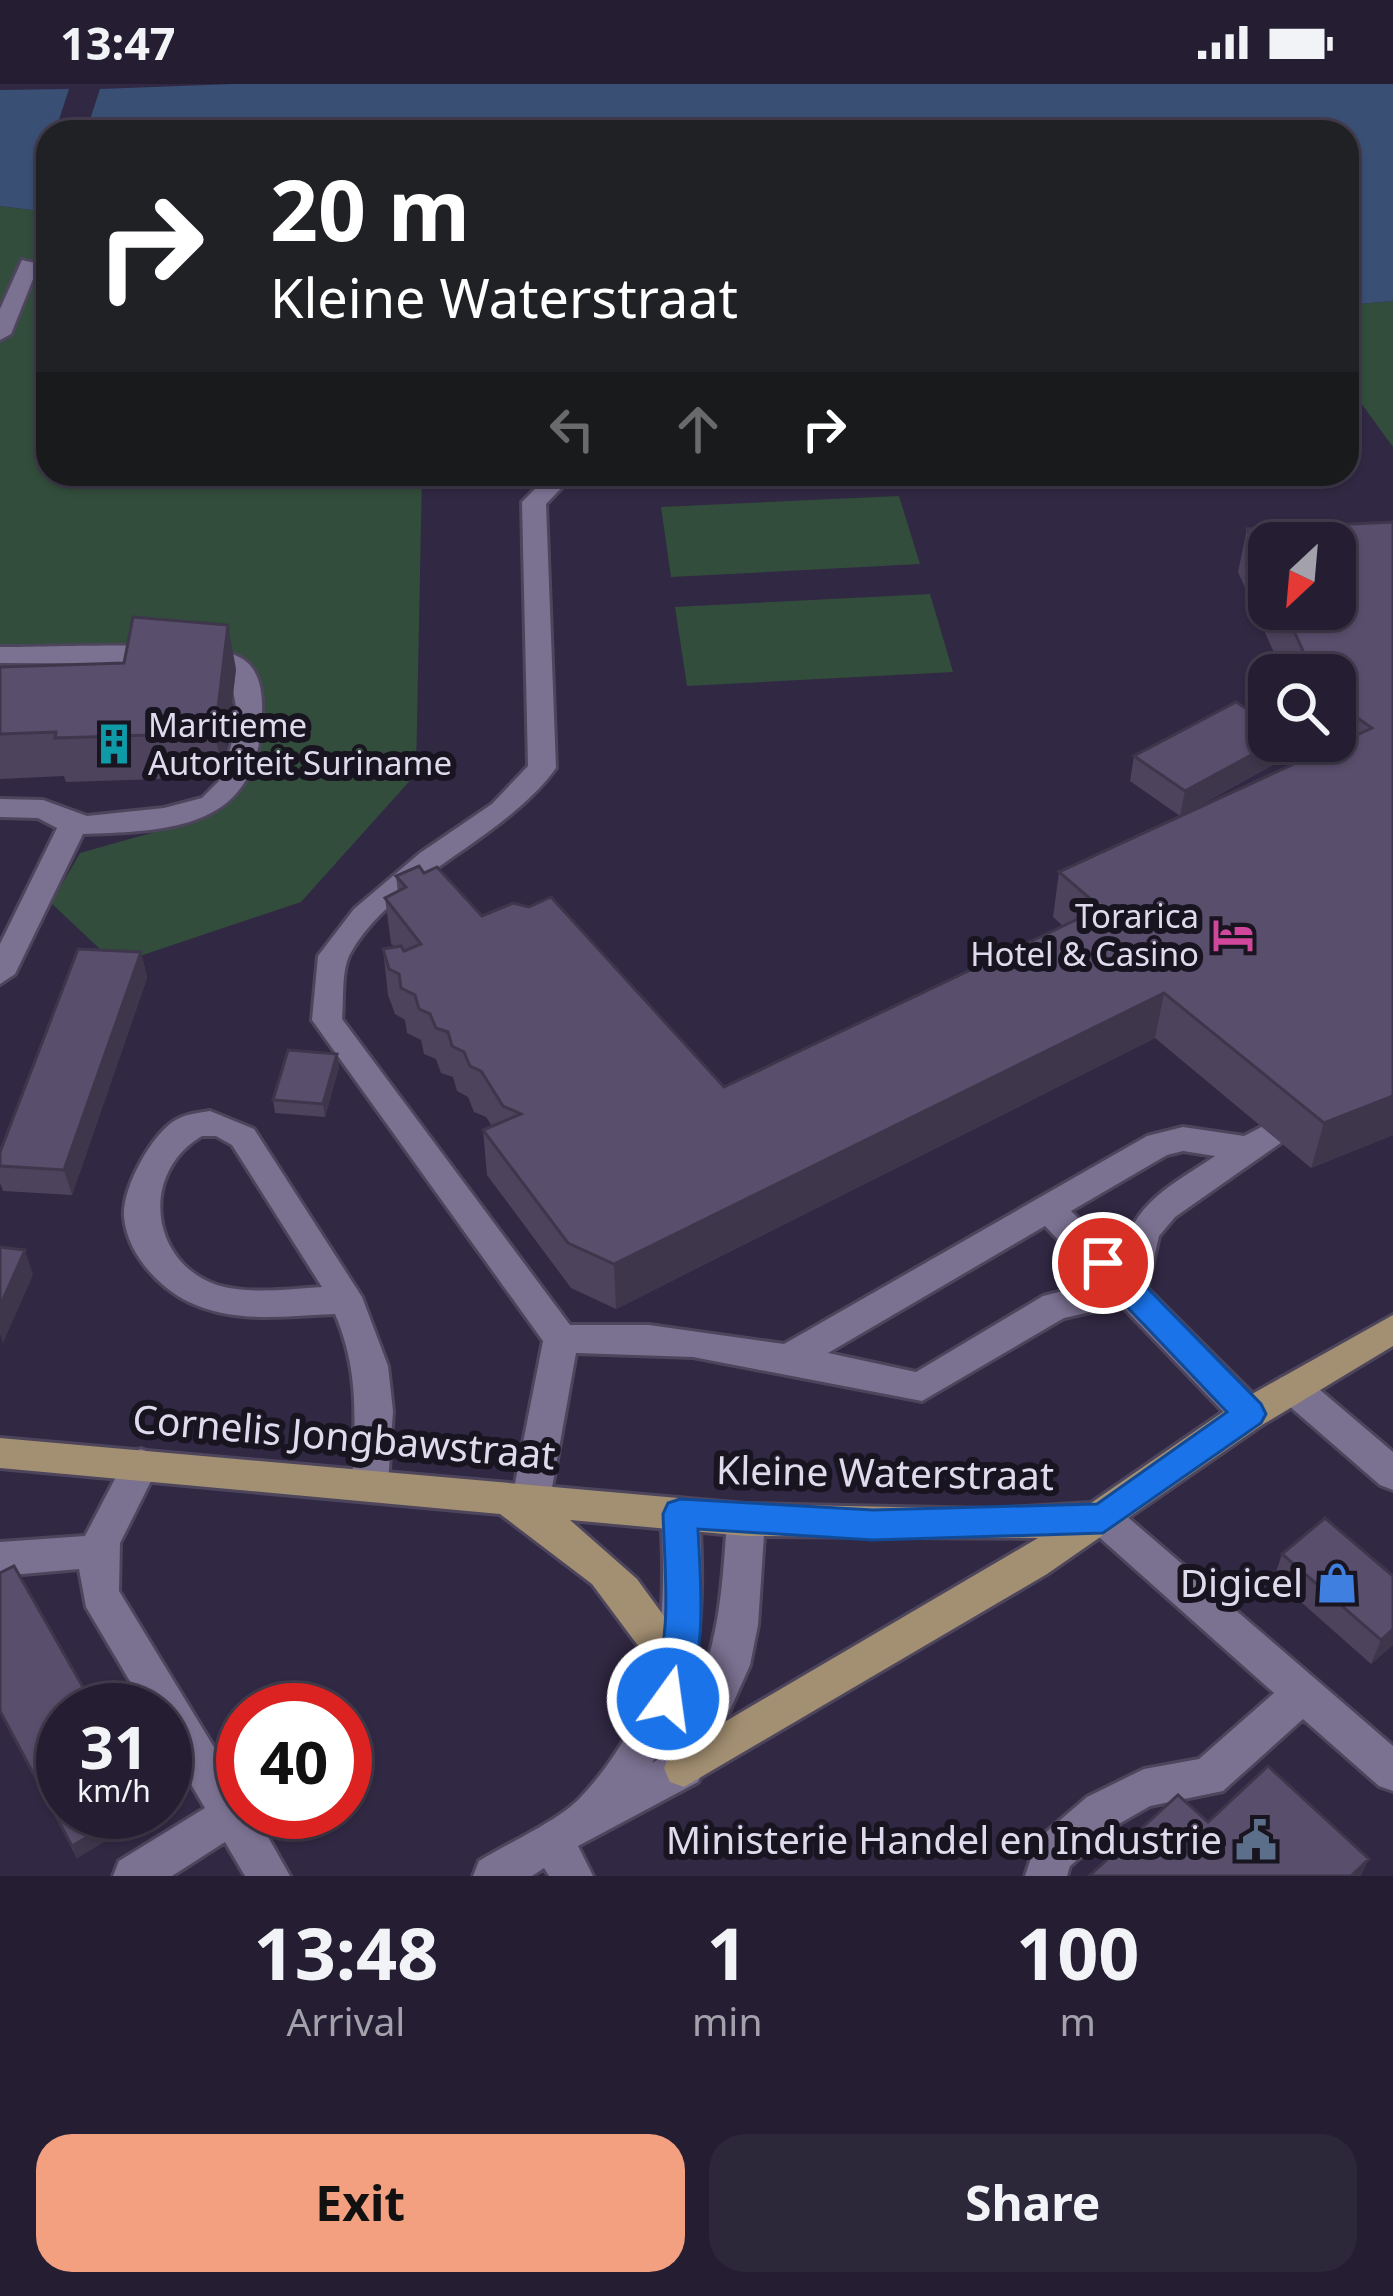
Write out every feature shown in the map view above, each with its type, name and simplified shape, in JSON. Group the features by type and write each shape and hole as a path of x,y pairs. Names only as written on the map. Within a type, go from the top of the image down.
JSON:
{"main road":[{"path":"684,1768 1103,1518 1249,1414 1393,1329"},
{"name":"Cornelis Jongbawstraat","path":"0,1453 680,1514"},
{"path":"516,1497 607,1568 635,1600 679,1670"},
{"name":"Kleine Waterstraat","path":"680,1514 746,1520 992,1525 1103,1518"}],"street":[{"path":"0,334 29,264"},
{"path":"551,486 534,502 542,767 502,810 430,860 364,916 333,956 327,1020 561,1339"},
{"path":"0,656 188,652 236,664 246,677 248,712 240,773 226,794 209,806 101,826 73,825 44,809 0,808"},
{"path":"0,974 73,825"},
{"path":"346,1300 226,1301 189,1288 169,1272 141,1224 140,1207 161,1154 172,1140 189,1126 208,1122 228,1126 243,1137 346,1300 369,1360 375,1400 370,1484"},
{"path":"790,1358 1158,1145 1184,1139 1258,1141 1162,1208 1143,1232 1130,1289"},
{"path":"1050,1210 1249,1414"},
{"path":"561,1339 672,1341 790,1358 909,1387 922,1385 1055,1306 1130,1289"},
{"path":"516,1497 561,1339"},
{"path":"1293,1388 1393,1474"},
{"path":"141,1465 102,1532 94,1569 100,1594 216,1787"},
{"path":"592,1814 641,1749 679,1670 686,1590 680,1514"},
{"path":"1103,1518 1393,1772"},
{"path":"503,1874 592,1814 684,1768 730,1665 739,1625 746,1520"},
{"path":"0,1558 98,1551"},
{"path":"1046,1876 1052,1854 1102,1810 1144,1788 1221,1788 1255,1732 1304,1694"},
{"path":"134,1876 216,1824"},
{"path":"247,1839 269,1876"},
{"path":"550,1840 572,1876"}],"green space":[{"path":"0,206 36,210 36,486 422,486 416,774 301,902 116,964 51,903 80,853 158,831 243,783 263,700 213,666 0,659"},
{"path":"1393,301 1393,447 1359,403 1359,304"},
{"path":"899,496 920,564 671,577 661,507"},
{"path":"930,594 953,672 687,686 675,607"}],"water":[{"path":"0,84 1393,84 1393,301 1359,304 1359,120 36,120 36,210 0,206"}],"pier":[{"path":"0,84 233,84 100,89 90,120 59,120 69,89 0,90"}],"building":[{"name":"Torarica Hotel & Casino","path":"1393,522 1393,1096 1324,1123 1164,993 614,1264 568,1243 483,1130 521,1114 503,1106 481,1071 470,1066 464,1052 452,1046 448,1032 436,1028 430,1014 419,1009 415,995 401,988 399,974 389,969 383,949 401,946 404,951 421,944 385,898 406,887 396,876 419,866 424,873 437,867 482,916 513,903 529,907 551,897 724,1087 1101,908 1059,872 1298,762 1356,762 1356,735 1372,728 1356,717 1356,654 1304,654 1294,630 1356,630 1356,524"},
{"path":"133,617 228,625 215,733 55,738 56,732 0,734 0,667 124,663"},
{"path":"1236,702 1248,710 1248,757 1185,791 1134,756"},
{"path":"78,949 141,952 64,1170 0,1166 0,1152"},
{"path":"288,1050 337,1054 323,1104 273,1100"},
{"path":"0,1247 25,1250 0,1306"},
{"path":"1325,1518 1393,1576 1393,1629 1381,1640 1282,1554"},
{"path":"14,1566 81,1683 36,1683 36,1778 0,1711 0,1573"},
{"path":"1268,1766 1369,1859 1351,1876 1089,1876 1178,1795 1208,1822"}],"place":[{"name":"Maritieme Autoriteit Suriname","path":"114,744"},
{"name":"Torarica Hotel & Casino","path":"1233,935"},
{"name":"Digicel","path":"1337,1583"},
{"name":"Ministerie Handel en Industrie","path":"1256,1840"}],"route":[{"path":"668,1699 679,1670 685,1623 680,1514 873,1525 992,1525 1103,1518 1249,1414 1103,1263"}]}
